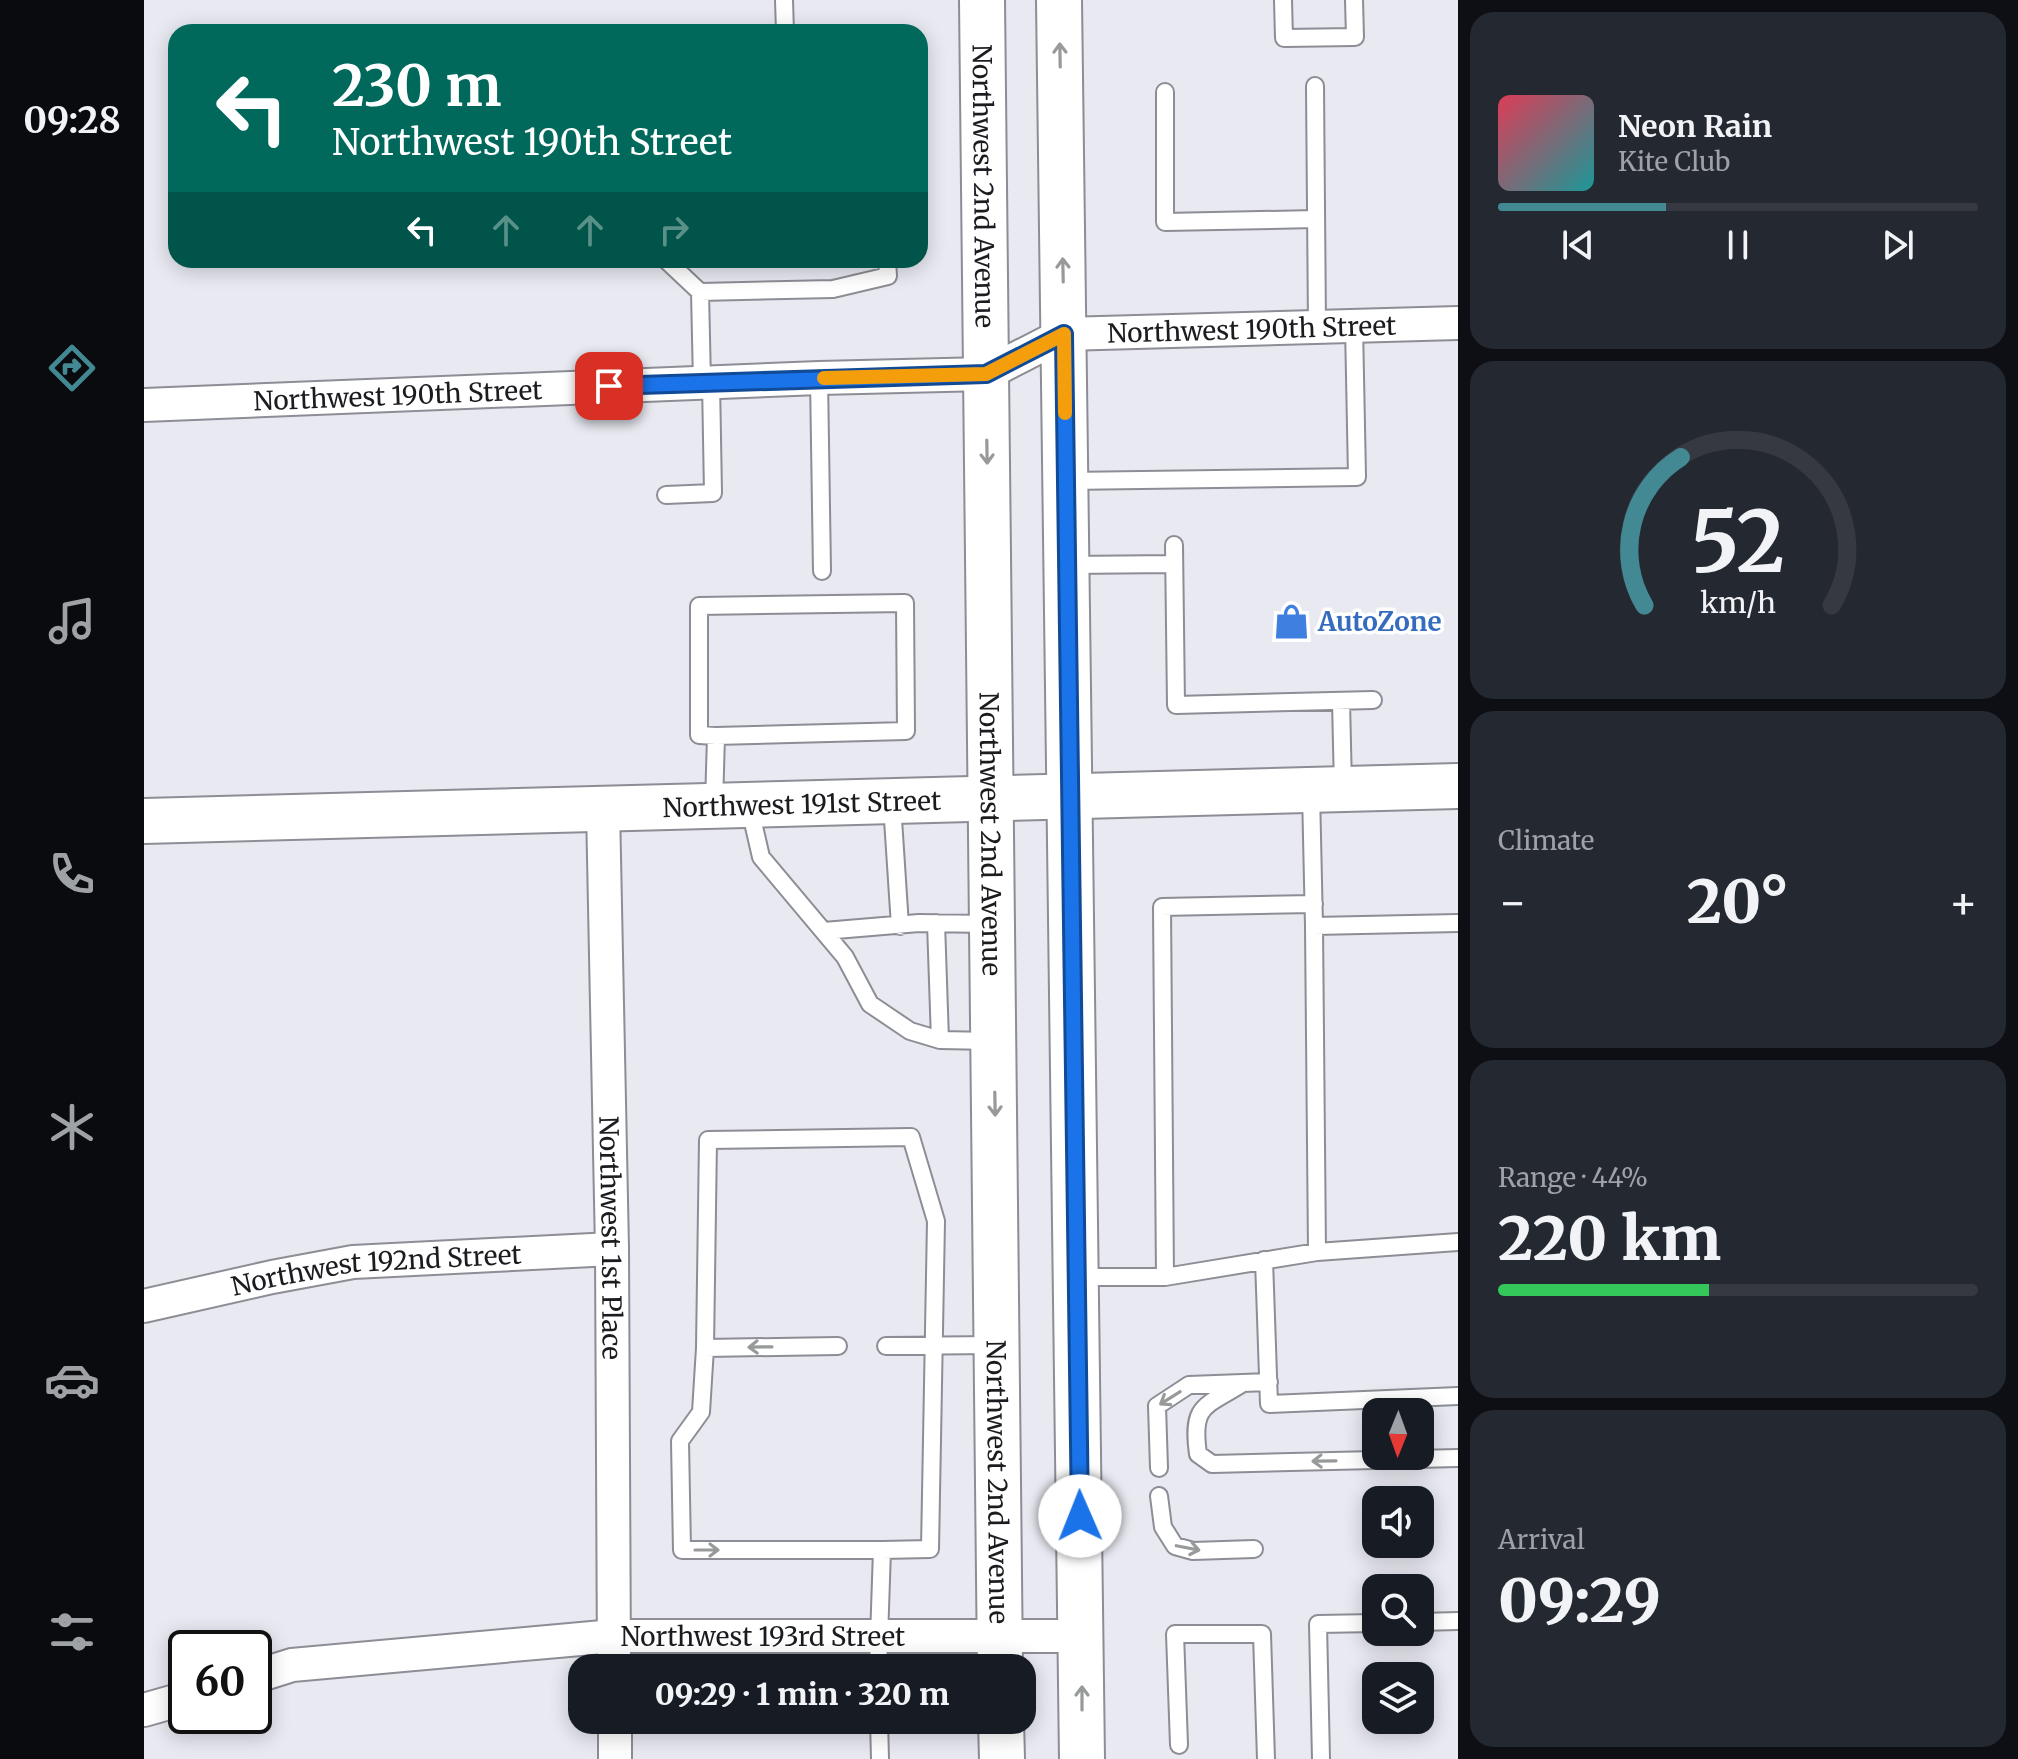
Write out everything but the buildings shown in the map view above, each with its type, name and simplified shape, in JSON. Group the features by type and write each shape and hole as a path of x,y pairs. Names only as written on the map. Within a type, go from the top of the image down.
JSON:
{"main road":[{"name":"Northwest 2nd Avenue","path":"982,0 1000,1652"},
{"path":"1059,0 1082,1759"},
{"name":"Northwest 191st Street","path":"144,821 1458,786"},
{"path":"1001,1734 1002,1759"}],"street":[{"name":"Northwest 190th Street","path":"144,405 986,374 1064,334 1458,323"},
{"name":"Northwest 1st Place","path":"603,808 612,1249 614,1654"},
{"name":"Northwest 192nd Street","path":"144,1306 353,1262 612,1249"},
{"name":"Northwest 193rd Street","path":"272,1671 292,1665 614,1636 878,1635 1000,1652 1082,1636"},
{"path":"144,1710 168,1703"},
{"path":"615,1734 615,1759"}],"lane":[{"path":"784,0 785,24"},
{"path":"1283,0 1284,38 1355,37 1354,0"},
{"path":"1315,86 1317,327"},
{"path":"1165,92 1165,222 1316,219"},
{"path":"666,495 713,493 700,292 674,268"},
{"path":"700,292 833,289 888,276 888,268"},
{"path":"1066,481 1357,477 1354,326"},
{"path":"819,378 822,571"},
{"path":"1174,545 1176,705 1373,700"},
{"path":"1067,565 1174,564"},
{"path":"905,603 906,731 716,736 699,735 699,606 905,603"},
{"path":"1317,1252 1314,904 1326,790 1341,701"},
{"path":"716,736 732,805 761,857 845,957 870,1004 910,1031 940,1040 994,1041"},
{"path":"892,801 900,926"},
{"path":"1165,1277 1162,907 1314,904"},
{"path":"824,931 936,923 993,924"},
{"path":"936,923 940,1040"},
{"path":"1314,926 1458,923"},
{"path":"911,1137 936,1221 934,1346 930,1549 682,1550 680,1441 701,1412 708,1140 911,1137"},
{"path":"1077,1277 1165,1277 1317,1252 1458,1242"},
{"path":"1264,1260 1269,1404 1458,1396"},
{"path":"886,1346 997,1345"},
{"path":"705,1348 838,1346"},
{"path":"1159,1468 1157,1406 1189,1385 1269,1382"},
{"path":"1243,1383 1201,1410 1196,1419 1198,1454 1212,1464 1458,1458"},
{"path":"1159,1496 1163,1527 1175,1546 1193,1551 1254,1549"},
{"path":"878,1654 882,1550"},
{"path":"1434,1622 1458,1621"},
{"path":"1321,1759 1318,1624 1362,1623"},
{"path":"1179,1745 1175,1634 1262,1634 1266,1759"},
{"path":"879,1734 880,1759"}],"slow traffic":[{"path":"824,378 986,374 1064,334 1065,413"}],"place":[{"name":"AutoZone","path":"1292,621"}],"route":[{"path":"609,386 986,374 1064,334 1080,1516"}]}
